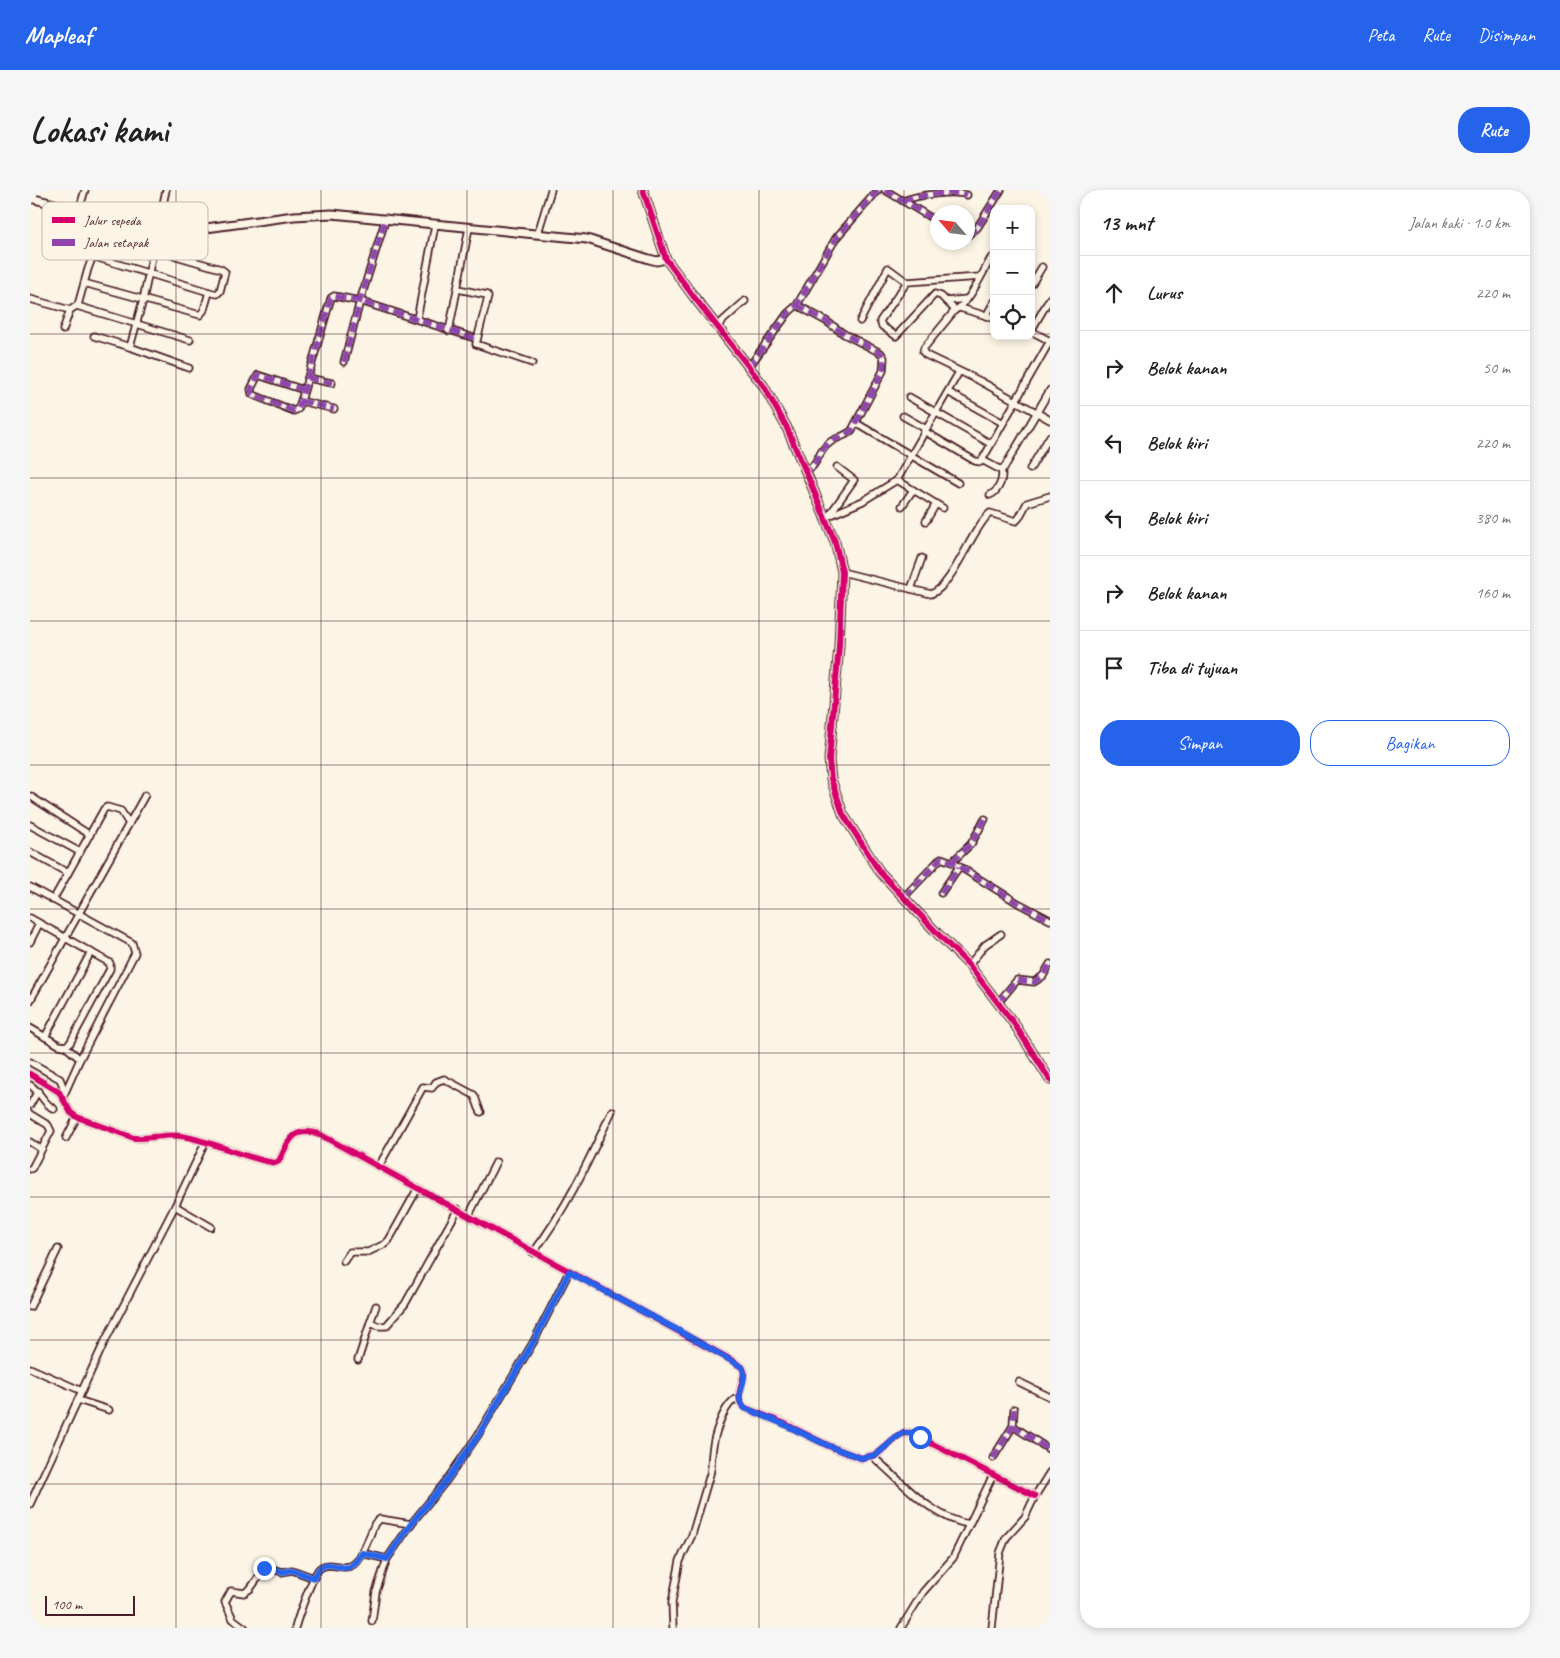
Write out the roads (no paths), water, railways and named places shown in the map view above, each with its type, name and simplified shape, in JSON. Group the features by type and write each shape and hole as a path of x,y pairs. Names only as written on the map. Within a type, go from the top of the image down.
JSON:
{"street":[{"path":"81,202 85,190"},
{"path":"538,233 551,190"},
{"path":"643,190 666,259 716,326 750,367 771,398 786,426 827,517 842,572 839,646 830,760 831,779 843,814 879,871 969,965 1015,1025 1050,1080"},
{"path":"750,367 788,313 797,305 836,238 878,190"},
{"path":"885,190 930,217"},
{"path":"975,230 1001,190"},
{"path":"903,201 913,197 946,192 960,192 967,195"},
{"path":"30,198 46,202"},
{"path":"208,228 288,216 326,214 386,218 435,225 587,239 649,259 666,259"},
{"path":"344,362 360,301 386,218"},
{"path":"417,319 435,225"},
{"path":"449,331 469,228"},
{"path":"63,330 70,310 77,306 91,260"},
{"path":"105,260 217,294 220,291 225,274 223,271 188,260"},
{"path":"130,347 152,260"},
{"path":"990,260 967,299 924,348 923,352 926,356 980,381 1050,420"},
{"path":"1035,278 1042,266"},
{"path":"860,321 888,268 907,282 980,277"},
{"path":"907,282 880,321 882,326 896,336 935,294 941,296 958,309 990,317"},
{"path":"84,283 200,315 204,310 209,292"},
{"path":"458,289 487,295 488,297 476,344 532,363"},
{"path":"304,390 260,375 256,375 251,389 252,394 256,396 294,411 298,409 308,378 331,298 334,296 360,301 477,339"},
{"path":"1035,324 1050,298"},
{"path":"30,299 70,310"},
{"path":"946,301 967,299"},
{"path":"716,326 745,301"},
{"path":"797,305 883,356 882,371 856,423 849,433 829,443 815,465 806,472"},
{"path":"77,306 190,340"},
{"path":"986,316 990,309"},
{"path":"982,460 1050,341 1035,333"},
{"path":"94,336 189,368"},
{"path":"827,517 863,500 896,480 959,372"},
{"path":"308,378 332,383"},
{"path":"1001,469 1004,468 1050,390"},
{"path":"948,392 1003,423"},
{"path":"909,397 991,444"},
{"path":"301,401 334,409"},
{"path":"904,416 975,461 982,460 1001,469"},
{"path":"856,423 958,483"},
{"path":"1030,468 1050,436"},
{"path":"827,517 854,480 837,467"},
{"path":"990,495 999,486 1002,474 1001,469"},
{"path":"896,480 943,508"},
{"path":"902,506 913,490"},
{"path":"842,572 931,594 938,592 990,513 1016,521 1028,503 1050,496"},
{"path":"926,521 936,504"},
{"path":"911,589 922,558"},
{"path":"30,1001 145,795"},
{"path":"30,796 90,835"},
{"path":"53,900 101,813 107,807 121,811 129,824"},
{"path":"952,862 970,844 985,819"},
{"path":"30,825 80,852"},
{"path":"30,852 68,873"},
{"path":"904,896 941,858 952,862 1018,903 1050,920"},
{"path":"940,893 959,867"},
{"path":"30,886 132,943 135,948 135,953 64,1094"},
{"path":"30,918 110,963 110,969 70,1043 65,1046"},
{"path":"30,942 39,924"},
{"path":"969,965 985,945 1001,934"},
{"path":"45,1037 91,952"},
{"path":"998,1003 1017,980 1034,982 1043,976 1050,964"},
{"path":"30,1028 65,1046 80,1059"},
{"path":"30,1062 60,1079 68,1109 77,1117 134,1138 143,1139 166,1135 182,1137 275,1163 279,1162 293,1136 302,1131 319,1134 742,1367 744,1376 738,1397 745,1408 829,1446 861,1458 872,1456 897,1437 904,1433 911,1433 1035,1496"},
{"path":"30,1074 64,1094"},
{"path":"379,1166 424,1086 432,1088 436,1082 444,1079 474,1095 476,1104 481,1112"},
{"path":"30,1085 38,1091 44,1102 54,1110"},
{"path":"30,1105 38,1091"},
{"path":"533,1253 548,1233 573,1192 612,1111"},
{"path":"30,1114 51,1130 30,1169"},
{"path":"66,1138 77,1117"},
{"path":"30,1142 41,1149"},
{"path":"30,1504 103,1345 175,1206 205,1143"},
{"path":"469,1216 496,1162"},
{"path":"344,1261 350,1252 368,1252 385,1244 418,1188"},
{"path":"175,1206 211,1227"},
{"path":"370,1323 386,1326 405,1304 458,1209"},
{"path":"30,1307 58,1249"},
{"path":"372,1621 376,1592 387,1559 411,1524 446,1481 478,1436 534,1341 569,1272"},
{"path":"358,1360 376,1306"},
{"path":"30,1368 82,1391"},
{"path":"1019,1382 1050,1397"},
{"path":"673,1628 673,1591 680,1561 692,1535 710,1474 712,1451 717,1431 727,1407 733,1399 738,1397"},
{"path":"78,1400 110,1410"},
{"path":"993,1458 1013,1426 1014,1409"},
{"path":"1013,1426 1050,1450"},
{"path":"872,1456 933,1509 958,1523 969,1524"},
{"path":"992,1628 999,1562 1003,1543 1010,1532 1025,1518 1035,1496 1050,1472"},
{"path":"901,1628 931,1582 953,1558 992,1475"},
{"path":"295,1628 314,1578 320,1568 325,1566 346,1568 352,1566 362,1553 375,1524 380,1519 411,1524"},
{"path":"362,1553 387,1559"},
{"path":"245,1628 233,1619 225,1602 231,1591 244,1592 250,1589 266,1567 282,1572 292,1570 314,1578"}]}
